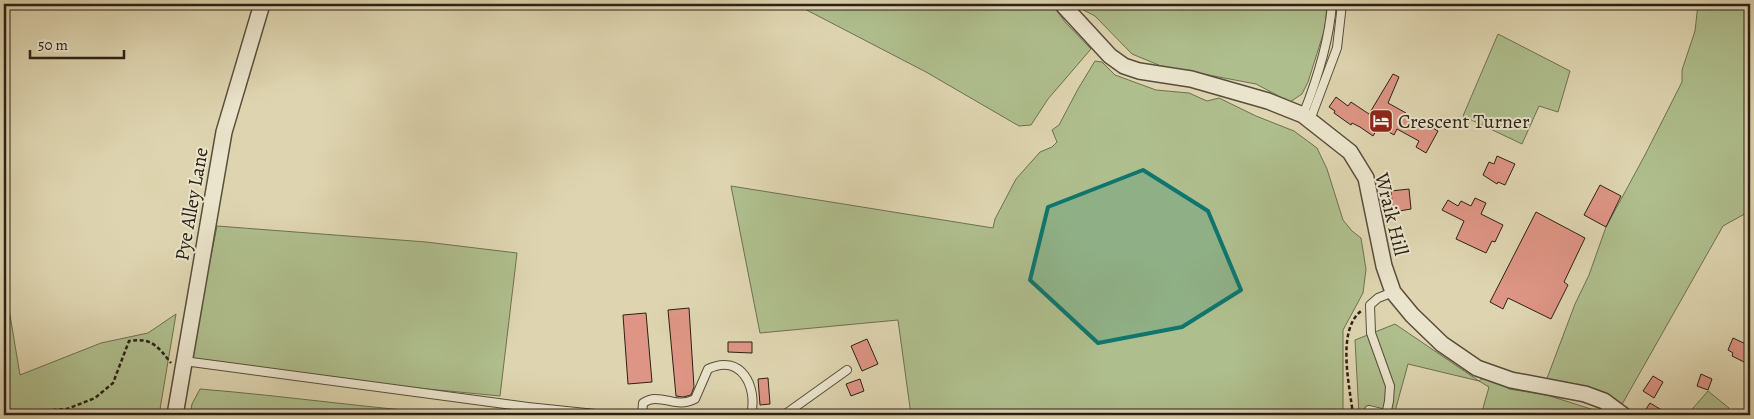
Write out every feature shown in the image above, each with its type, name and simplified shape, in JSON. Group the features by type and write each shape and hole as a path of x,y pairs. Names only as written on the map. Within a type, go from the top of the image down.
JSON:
{"street":[{"name":"Pye Alley Lane","path":"175,415 224,132 262,4"},
{"name":"Wraik Hill","path":"1062,4 1110,56 1124,66 1139,71 1190,79 1268,101 1307,118 1350,152 1366,178 1384,266 1393,292 1412,315 1442,344 1477,368 1511,380 1585,394 1604,401 1623,415"}],"lane":[{"path":"1307,118 1330,27 1332,4"},
{"path":"1307,118 1337,48 1342,4"},
{"path":"1369,410 1386,415 1390,386 1371,333 1370,305 1378,298 1393,292"},
{"path":"642,415 643,403 654,399 676,403 686,403 695,399 708,369 721,365 734,367 744,374 752,393 754,407 752,415"},
{"path":"184,366 605,415"},
{"path":"784,415 847,370"}],"path":[{"path":"1353,415 1346,347 1349,328 1356,315 1370,305"},
{"path":"21,415 26,412 67,410 95,398 113,383 129,341 139,339 159,346 171,362 184,366"}],"highlighted area":[{"path":"1143,170 1208,211 1241,290 1182,327 1098,343 1030,280 1048,207"}],"green space":[{"path":"795,4 1052,4 1065,22 1091,49 1048,99 1031,125 1019,126 926,72"},
{"path":"1072,4 1327,4 1325,28 1308,82 1302,94 1290,102 1256,84 1161,66 1132,54 1095,16"},
{"path":"1698,4 1750,4 1750,211 1723,226 1620,408 1546,381 1575,304 1589,275 1606,227 1682,82 1682,70 1695,31"},
{"path":"1498,34 1570,71 1558,112 1539,106 1522,144 1463,116"},
{"path":"1095,61 1102,62 1115,75 1156,90 1189,93 1207,101 1219,98 1256,116 1294,131 1317,148 1327,169 1343,220 1361,238 1366,269 1363,293 1343,330 1343,415 911,415 898,320 760,333 731,186 993,228 995,219 1016,179 1040,152 1052,147 1057,142 1052,130 1059,125"},
{"path":"217,226 426,242 517,253 500,396 189,366"},
{"path":"4,279 20,375 101,343 148,333 176,314 159,415 4,415"},
{"path":"1395,324 1479,381 1408,364 1394,415 1359,415 1355,340"},
{"path":"1483,378 1502,384 1509,389 1547,395 1605,415 1481,415 1489,387 1479,381"},
{"path":"200,389 462,415 190,415 192,404"},
{"path":"1708,391 1729,408 1722,415 1687,415"}],"building":[{"name":"Crescent Turner","path":"1393,74 1399,77 1388,103 1406,113 1405,115 1438,131 1426,153 1416,147 1419,141 1397,129 1394,135 1379,126 1373,136 1352,123 1351,125 1329,107 1336,97 1348,106 1351,102 1369,114"},
{"path":"1497,156 1515,164 1505,185 1498,182 1497,184 1483,175 1489,162 1494,164"},
{"path":"1600,185 1621,196 1606,227 1584,215"},
{"path":"1409,189 1411,209 1393,212 1391,191"},
{"path":"1475,198 1486,203 1481,214 1503,225 1495,242 1492,241 1486,253 1456,239 1464,221 1442,210 1448,200 1458,206 1461,201 1471,206"},
{"path":"1536,212 1585,238 1564,282 1568,285 1551,319 1508,298 1503,309 1490,302"},
{"path":"689,308 694,387 691,395 683,397 676,396 668,310"},
{"path":"646,313 652,382 628,384 623,315"},
{"path":"1733,338 1750,346 1748,364 1732,356 1733,353 1728,350"},
{"path":"867,339 878,364 862,371 851,346"},
{"path":"728,342 752,342 752,353 728,352"},
{"path":"1701,374 1712,379 1708,390 1697,386"},
{"path":"1653,376 1663,382 1654,398 1643,391"},
{"path":"768,378 770,404 760,405 758,379"},
{"path":"860,379 864,391 851,396 846,384"},
{"path":"1650,403 1670,415 1642,415"}],"place":[{"name":"Crescent Turner","path":"1381,121"}]}
